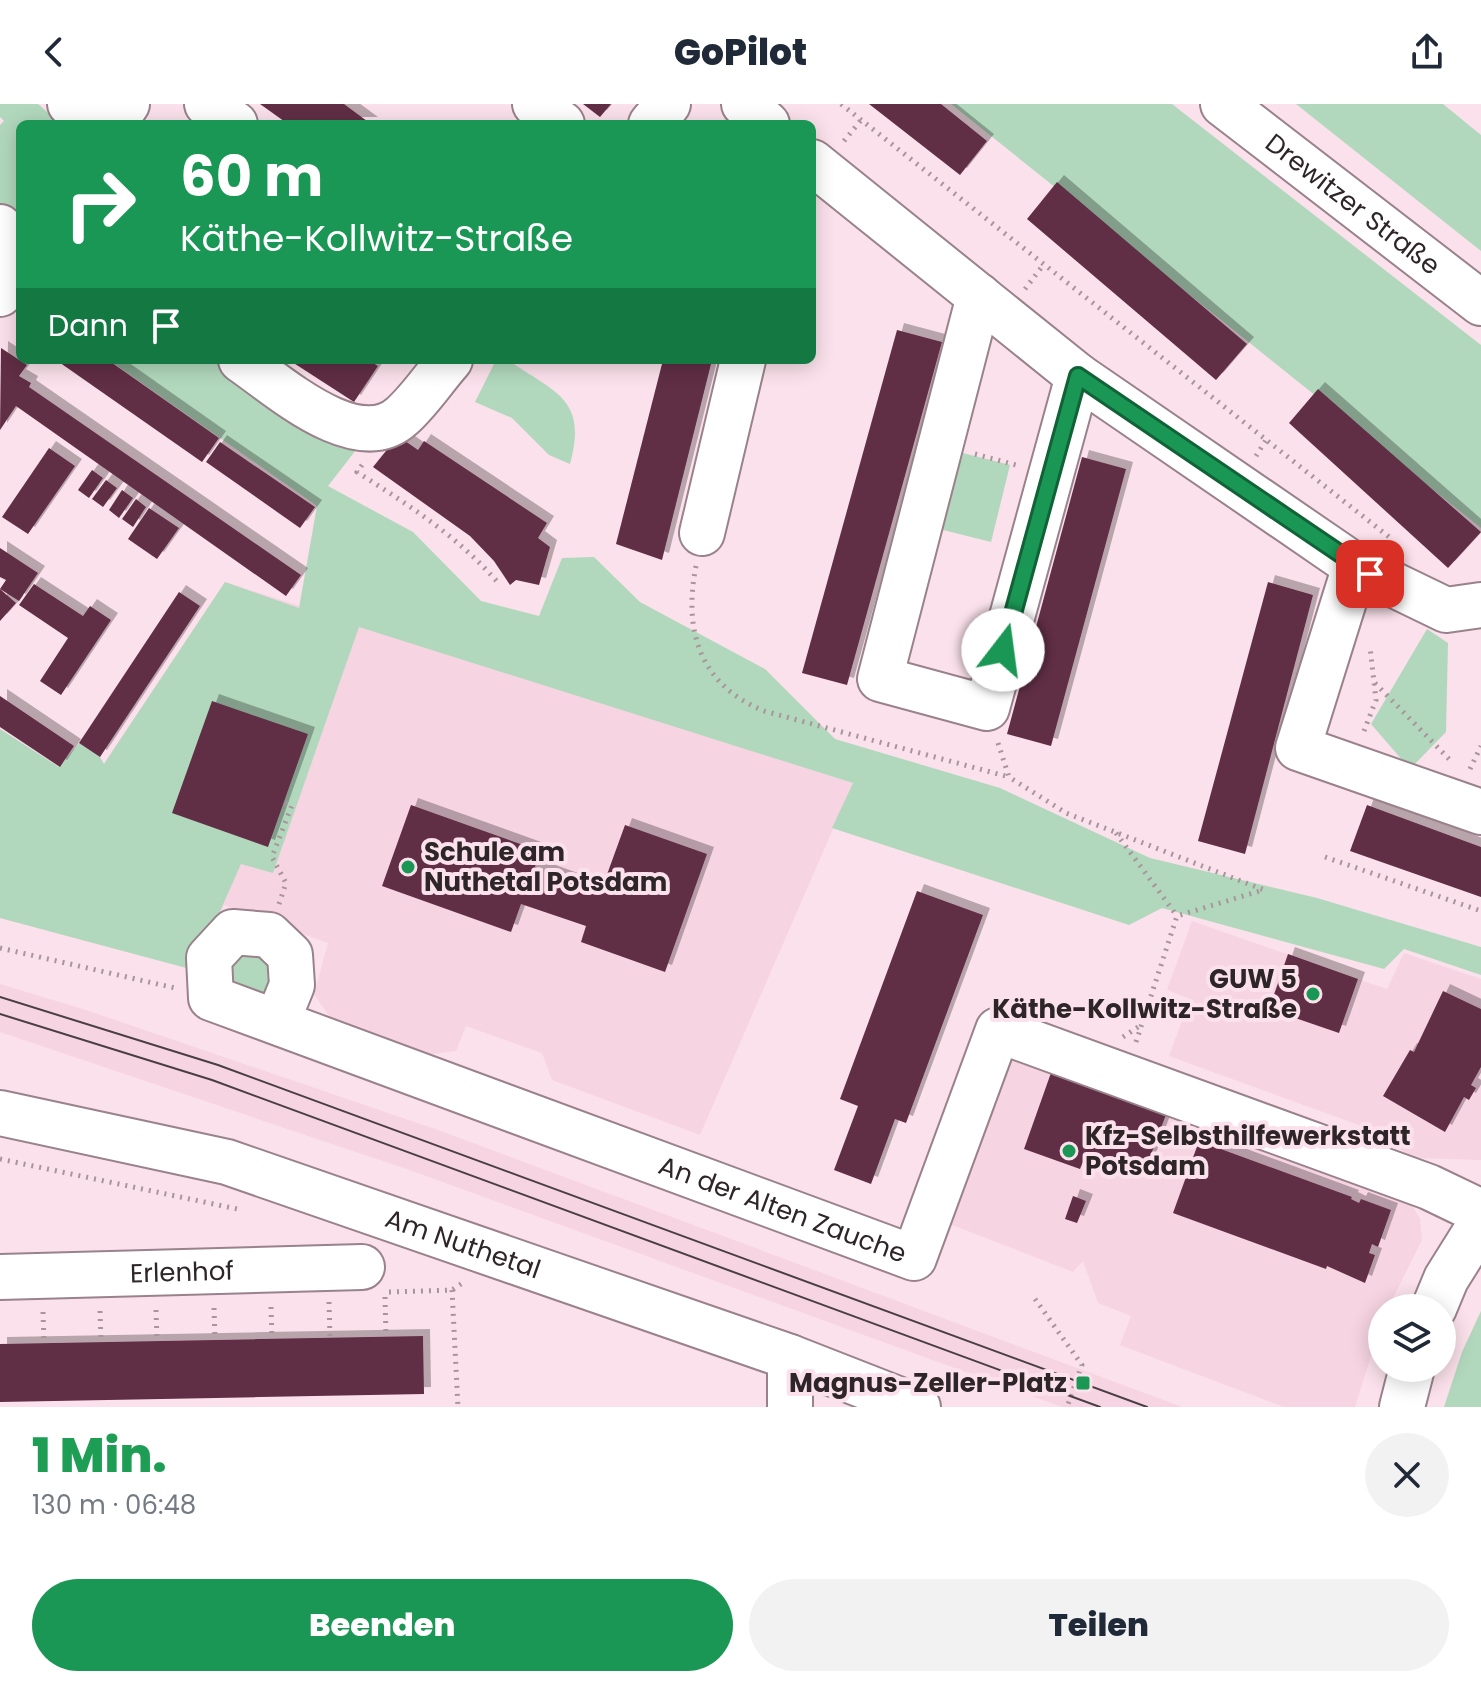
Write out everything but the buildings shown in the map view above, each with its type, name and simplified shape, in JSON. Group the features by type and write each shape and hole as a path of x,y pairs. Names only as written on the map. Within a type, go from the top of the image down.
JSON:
{"street":[{"path":"70,104 88,120"},
{"path":"207,104 229,120"},
{"path":"535,104 557,120"},
{"path":"654,120 668,104"},
{"path":"744,104 762,120"},
{"name":"Drewitzer Straße","path":"1223,104 1481,303"},
{"path":"816,165 1078,376 1355,566 1446,610 1481,605"},
{"path":"0,227 16,241"},
{"path":"0,294 16,271"},
{"path":"979,296 880,679 987,708 1078,376"},
{"path":"247,364 342,426 375,429 400,418 447,364"},
{"path":"702,533 742,364"},
{"path":"1355,566 1298,748 1373,774 1474,794"},
{"path":"211,998 209,958 233,932 269,935 290,955 292,985 277,1022"},
{"name":"An der Alten Zauche","path":"211,998 914,1258 998,1030 1429,1187 1481,1212"},
{"name":"Am Nuthetal","path":"0,1113 227,1162 790,1357 918,1407"},
{"path":"1440,1294 1481,1223"},
{"name":"Erlenhof","path":"0,1277 373,1280"},
{"path":"790,1357 790,1407"},
{"path":"1402,1407 1408,1382"}],"path":[{"path":"841,104 1395,542"},
{"path":"941,445 1052,474"},
{"path":"365,461 357,472 434,521 473,553 500,585"},
{"path":"702,533 694,574 692,614 699,655 711,673 741,702 764,711 1009,777 1066,813 1264,890 1177,916"},
{"path":"1374,681 1474,794"},
{"path":"987,708 1009,777"},
{"path":"269,935 286,883 272,857 292,805 284,802"},
{"path":"1115,832 1177,916"},
{"path":"1325,857 1481,911"},
{"path":"1125,1076 1177,916"},
{"path":"0,948 211,998"},
{"path":"373,1280 386,1336"},
{"path":"458,1407 452,1290 465,1281"},
{"path":"1035,1299 1082,1365 1067,1407"},
{"path":"272,1321 272,1338"},
{"path":"329,1322 330,1337"},
{"path":"156,1323 157,1340"},
{"path":"214,1323 215,1339"},
{"path":"43,1325 44,1343"},
{"path":"101,1326 101,1342"}],"shaded area":[{"name":"Schule am Nuthetal Potsdam","path":"225,582 853,783 700,1135 552,1080 542,1053 466,1026 456,1051 424,1055 333,1022 314,994 328,943 224,905 194,970 0,918 0,755 91,783"},
{"path":"1192,921 1387,989 1404,953 1481,979 1481,1160 1415,1158 1356,1124 1169,1056 1190,999 1167,990"},
{"path":"0,984 89,1011 438,1130 1182,1407 1062,1407 415,1172 0,1032"},
{"path":"1013,1057 1183,1117 1182,1122 1190,1118 1409,1200 1420,1219 1422,1240 1395,1294 1368,1294 1368,1366 1355,1407 1284,1407 1120,1345 1131,1316 1098,1303 1083,1261 1073,1272 942,1221 1007,1060"}],"green space":[{"path":"0,104 38,104 56,120 16,120 16,209 6,209 0,204 0,125 4,121 0,117"},
{"path":"951,104 1172,104 1481,345 1481,528"},
{"path":"1296,104 1443,104 1481,135 1481,251"},
{"path":"115,364 229,364 363,441 328,486 413,532 481,601 539,616 562,558 594,557 640,602 765,669 835,739 1000,788 1150,858 1317,898 1481,947 1481,975 1404,949 1384,969 1162,908 1129,925 832,828 853,783 359,627 273,873 241,864 194,970 0,918 0,729 59,767 79,743 100,757 104,764 225,582 299,608 317,506"},
{"path":"494,364 514,364 553,390 571,411 575,425 570,464 549,455 512,418 475,402"},
{"path":"947,449 1010,465 991,542 927,526"},
{"path":"1427,629 1448,643 1446,732 1410,769 1371,724"},
{"path":"269,948 275,992 242,1003 220,965 225,954"},
{"path":"1481,1311 1481,1407 1444,1407 1452,1382 1456,1382 1462,1352"}],"tram line":[{"path":"0,997 218,1065 1147,1407"},
{"path":"0,1014 212,1080 1100,1407"}],"place":[{"name":"Schule am Nuthetal Potsdam","path":"408,867"},
{"name":"GUW 5 Käthe-Kollwitz-Straße","path":"1313,994"},
{"name":"Kfz-Selbsthilfewerkstatt Potsdam","path":"1069,1151"},
{"name":"Magnus-Zeller-Platz","path":"1083,1383"}],"route":[{"path":"1003,650 1078,376 1370,574"}]}
